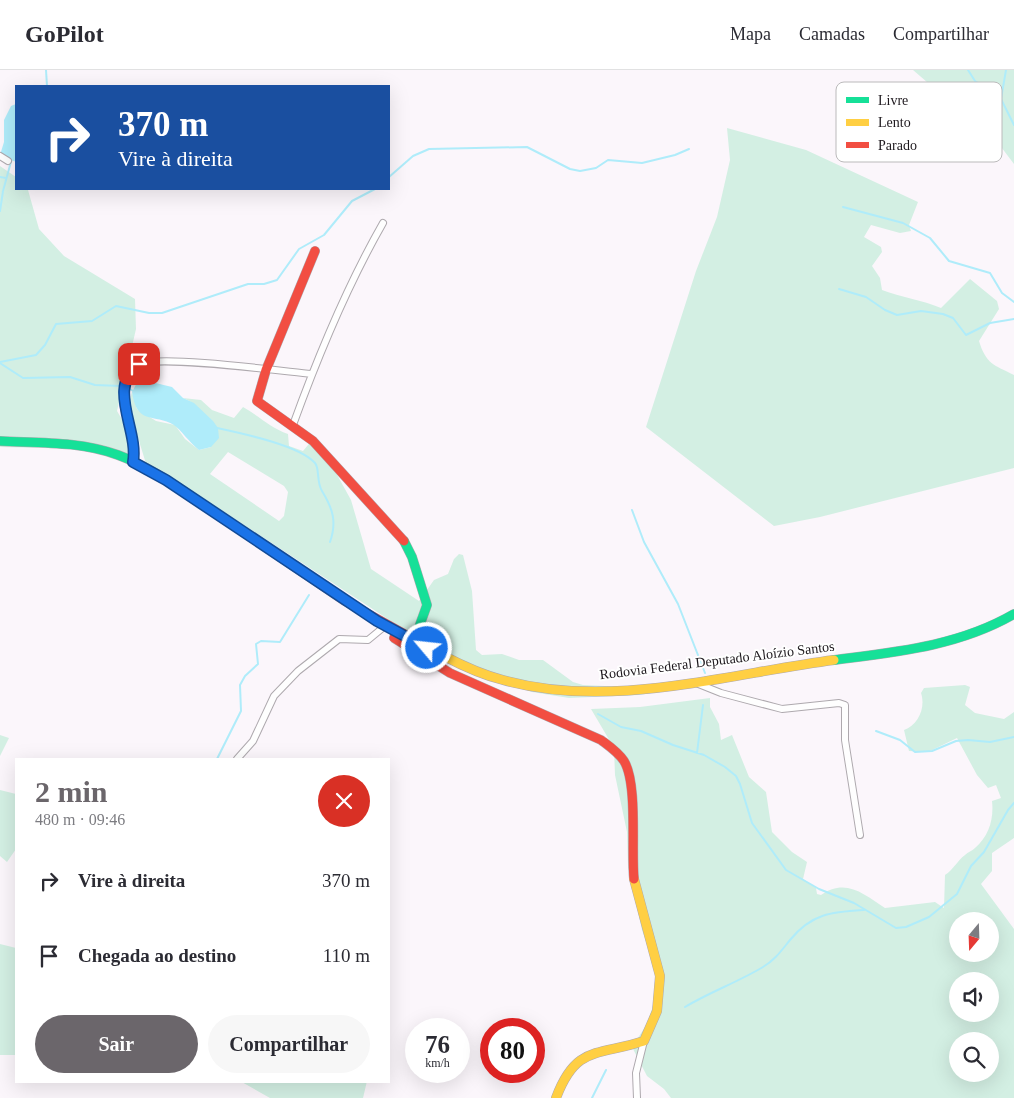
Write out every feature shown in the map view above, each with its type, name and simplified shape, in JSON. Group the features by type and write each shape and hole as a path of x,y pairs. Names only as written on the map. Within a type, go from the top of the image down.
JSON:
{"main road":[{"path":"315,251 266,370 257,401 261,406 293,425 313,441 409,548 427,605 408,641 457,677 601,740 616,751 628,770 634,818 632,856 634,880 660,976 658,1011 644,1041 629,1046 597,1051 573,1063 564,1076 556,1098"},
{"name":"Rodovia Federal Deputado Aloízio Santos","path":"0,442 68,444 96,448 121,456 166,480 408,641 452,661 510,682 554,689 627,688 690,680 938,644 984,631 1014,614"}],"street":[{"path":"0,156 8,161"},
{"path":"293,425 311,374 367,252 384,222"},
{"path":"133,462 135,444 123,399 123,392 134,368 148,361 311,374"},
{"path":"238,758 252,741 274,696 298,671 338,639 368,640 385,626"},
{"path":"690,680 721,693 778,708 788,709 839,703 845,705 844,740 860,835"},
{"path":"637,1098 636,1073 644,1041"}],"green space":[{"path":"913,70 1014,70 1014,164 1002,148 1002,82 927,82"},
{"path":"727,128 806,150 918,202 909,225 911,231 900,233 871,225 864,237 881,247 882,252 872,266 880,278 882,290 941,308 970,279 997,301 999,309 979,341 985,355 992,363 1014,375 1014,468 820,517 774,526 646,427 696,271 717,217 730,160"},
{"path":"0,166 15,176 15,190 28,190 39,229 64,256 135,299 136,329 117,411 126,426 135,452 122,458 85,449 0,447"},
{"path":"132,392 137,409 156,421 175,425 185,439 199,450 211,447 207,424 202,412 191,402 183,398 201,400 212,410 234,418 243,407 276,429 288,434 289,446 303,451 313,439 330,462 351,500 371,569 419,601 434,580 448,574 454,559 459,554 463,555 472,591 476,650 482,655 502,654 519,660 543,660 573,682 583,685 649,688 665,691 639,695 569,698 532,692 446,657 189,489 147,467 128,405","holes":["228,452 284,486 288,492 284,516 279,521 210,474"]},
{"path":"965,685 970,687 965,705 975,713 1004,719 1014,712 1014,838 992,853 992,871 981,884 1014,929 1014,1098 671,1098 664,1089 647,1076 632,1047 647,1024 652,1009 658,987 656,969 642,930 628,866 627,832 615,775 614,748 591,709 640,707 710,698 710,707 719,724 721,740 732,735 749,777 766,792 772,832 792,852 807,862 803,879 816,888 817,894 821,895 830,890 847,888 863,893 885,908 935,902 944,908 945,875 984,838 990,827 992,801 1001,798 996,785 988,788 977,775 957,738 928,752 909,751 904,730 909,728 920,715 922,710 921,693 924,688"},
{"path":"0,735 9,738 0,756"},
{"path":"0,790 15,794 15,850 7,862 0,856"},
{"path":"0,944 15,948 15,1055 0,1055"},
{"path":"244,1083 367,1083 363,1098 270,1098"}],"water":[{"path":"15,104 15,162 0,155 4,142 4,120 11,106"},
{"path":"139,379 172,387 183,398 194,403 218,428 219,438 211,447 199,450 174,425 142,414 134,403 132,392"}],"waterway":[{"path":"46,70 47,85"},
{"path":"968,70 976,82"},
{"path":"1002,93 1006,70"},
{"path":"1002,101 1014,125"},
{"path":"390,176 413,156 429,149 527,147 570,169 580,171 596,168 608,160 642,163 675,155 689,149"},
{"path":"0,211 12,158"},
{"path":"0,177 6,178"},
{"path":"0,362 36,355 45,345 56,324 92,321 116,306 149,313 162,313 248,284 264,284 277,280 299,249 324,235 352,201 373,190"},
{"path":"843,207 903,223 930,238 949,261 990,273 1002,293 1014,302"},
{"path":"839,289 866,297 885,310 897,315 921,311 943,314 953,318 966,335 990,323 1014,319"},
{"path":"0,363 23,378 70,377 95,385 121,386"},
{"path":"128,388 135,392"},
{"path":"217,428 283,445 315,463 320,487 333,516 330,542"},
{"path":"632,510 644,542 678,604 705,673"},
{"path":"218,758 241,711 240,685 245,676 258,664 256,644 261,641 280,642 309,595"},
{"path":"697,753 703,705"},
{"path":"598,714 621,727 641,731 673,745 704,755 725,767 736,776 740,784 752,823 786,870 819,889 854,903 896,928 906,927 929,917 957,894 971,866 984,852 1014,803"},
{"path":"876,731 900,740 915,752 932,751 956,741 990,742 1014,737"},
{"path":"685,1007 767,964 778,955 798,931 815,919 832,913 864,910"},
{"path":"592,1098 606,1070"}],"traffic: fast":[{"path":"0,441 74,445 104,450 131,460 157,474 217,514"},
{"path":"404,541 412,557 427,605 414,641"},
{"path":"834,660 904,650 949,641 993,625 1014,614"}],"traffic: slow":[{"path":"444,656 473,670 503,680 544,688 585,692 627,691 669,686 834,660"},
{"path":"556,1098 564,1081 580,1061 590,1055 644,1041 657,1011 660,976 634,879"}],"traffic: jam":[{"path":"315,251 266,370 257,401 313,441 404,541"},
{"path":"217,514 345,601 444,656"},
{"path":"396,632 394,638 450,673 601,740 619,755 628,771 633,801 634,879"}],"route":[{"path":"139,364 130,373 123,392 126,413 135,444 133,462 166,480 377,621 427,648"}]}
